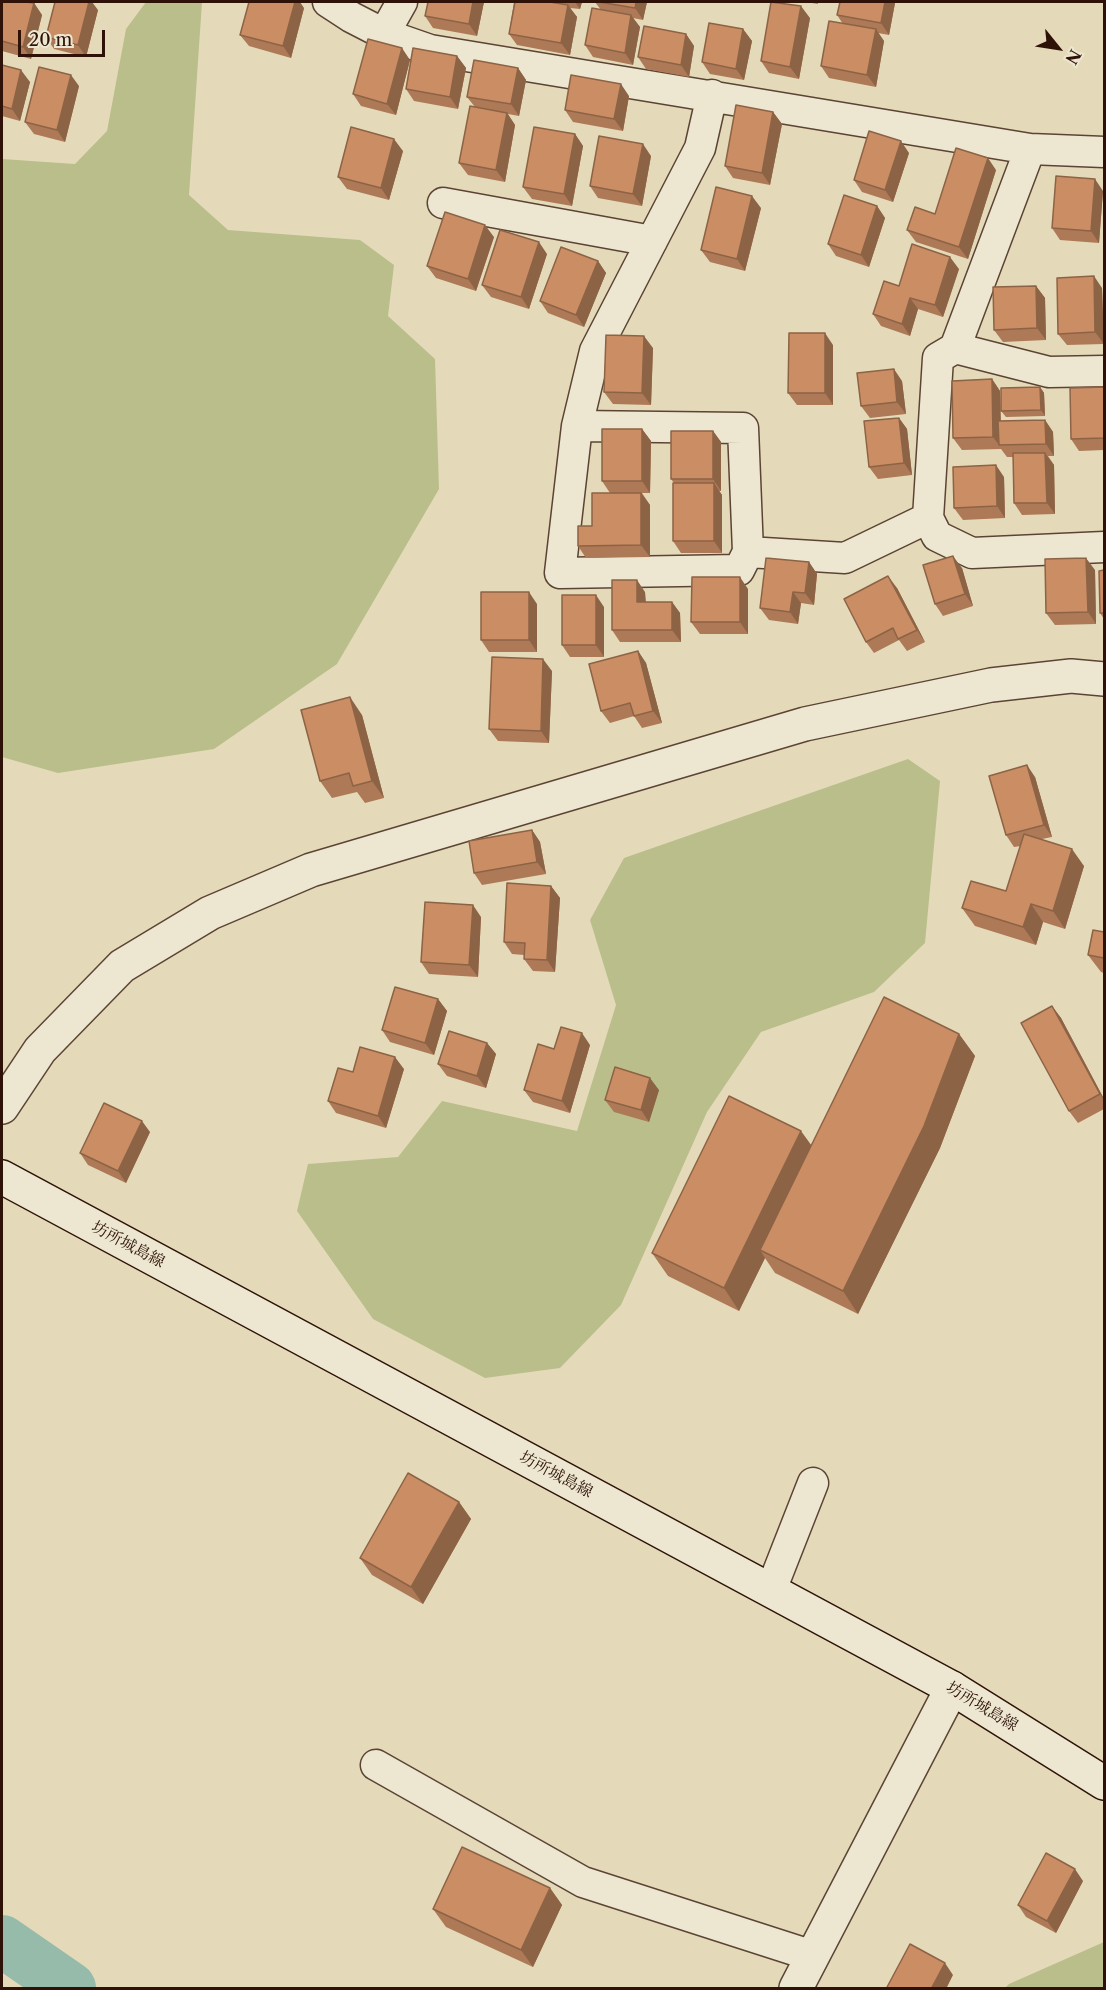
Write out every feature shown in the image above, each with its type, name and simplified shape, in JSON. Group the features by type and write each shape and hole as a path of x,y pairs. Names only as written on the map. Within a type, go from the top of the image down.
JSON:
{"street":[{"path":"328,2 351,17 384,33 430,50 1030,149 1104,152"},
{"path":"384,33 402,2"},
{"path":"577,426 743,428 748,552 739,570 560,573 577,426 595,351 700,148 712,95"},
{"path":"1030,149 955,348 938,358 928,518 937,536 972,553 1104,547"},
{"path":"443,203 652,241"},
{"path":"955,348 1049,372 1104,371"},
{"path":"748,552 844,558 928,518"},
{"path":"2,1107 40,1050 122,966 210,913 311,870 805,724 991,685 1071,676 1104,679"},
{"name":"坊所城島線","path":"2,1177 952,1688 1104,1783"},
{"path":"771,1590 813,1483"},
{"path":"796,1989 952,1688"},
{"path":"376,1765 583,1882 813,1956"}],"green space":[{"path":"146,2 202,2 189,195 228,230 360,240 394,265 388,316 435,359 439,489 337,664 214,749 58,773 2,757 2,159 75,164 107,131 126,29"},
{"path":"908,759 940,781 925,943 874,992 761,1032 707,1112 621,1305 560,1368 485,1378 373,1319 297,1211 308,1164 398,1157 442,1101 577,1131 616,1005 590,920 624,858"},
{"path":"1104,1942 1104,1988 1005,1988 1009,1984"}],"building":[{"path":"2,2 34,3 23,47 2,41"},
{"path":"55,2 89,2 78,45 46,37"},
{"path":"249,2 295,2 283,46 240,35"},
{"path":"428,2 473,2 469,24 425,16"},
{"path":"515,2 550,2 568,5 561,43 509,34"},
{"path":"599,2 636,2 635,8"},
{"path":"771,2 801,6 790,67 761,61"},
{"path":"840,2 885,2 881,23 837,15"},
{"path":"592,8 631,15 625,53 585,45"},
{"path":"829,21 876,29 867,75 821,66"},
{"path":"709,23 743,29 736,69 702,62"},
{"path":"644,26 686,34 681,65 638,57"},
{"path":"368,39 402,48 387,104 353,94"},
{"path":"413,48 457,56 450,97 406,89"},
{"path":"474,60 518,68 511,104 467,97"},
{"path":"2,65 21,70 12,109 2,106"},
{"path":"39,67 71,75 57,130 25,122"},
{"path":"571,75 621,84 614,119 565,110"},
{"path":"736,105 773,112 762,173 725,166"},
{"path":"470,106 507,113 496,170 459,163"},
{"path":"351,127 394,139 381,188 338,177"},
{"path":"534,127 575,134 564,194 523,187"},
{"path":"869,131 901,141 885,190 854,180"},
{"path":"599,136 643,144 633,194 590,186"},
{"path":"956,148 988,158 959,247 907,230 915,207 935,214"},
{"path":"1056,176 1095,179 1091,231 1052,228"},
{"path":"716,187 752,196 737,259 701,250"},
{"path":"844,195 877,206 861,255 828,244"},
{"path":"445,212 485,225 468,279 427,266"},
{"path":"500,230 539,242 521,297 482,285"},
{"path":"912,244 950,257 935,305 910,298 902,324 873,314 884,281 899,286"},
{"path":"561,247 598,261 576,315 540,301"},
{"path":"1094,276 1095,332 1058,334 1057,278"},
{"path":"1036,286 1037,328 994,330 993,287"},
{"path":"789,333 825,333 825,393 788,393"},
{"path":"606,335 644,336 642,393 604,392"},
{"path":"894,369 897,402 861,406 857,373"},
{"path":"992,379 993,437 953,438 952,381"},
{"path":"1040,387 1041,410 1001,411 1001,388"},
{"path":"1104,387 1104,438 1071,439 1070,388"},
{"path":"899,418 904,463 869,467 864,421"},
{"path":"1045,420 1046,444 999,445 998,421"},
{"path":"602,429 642,429 642,481 602,481"},
{"path":"671,431 713,431 713,479 671,479"},
{"path":"1013,453 1045,453 1047,503 1014,503"},
{"path":"996,465 997,506 954,508 953,467"},
{"path":"673,483 714,483 714,541 673,541"},
{"path":"592,493 641,493 641,545 578,546 578,526 592,526"},
{"path":"953,556 965,594 935,604 923,565"},
{"path":"766,558 809,562 805,593 793,592 790,612 760,608"},
{"path":"1086,558 1088,612 1046,613 1045,559"},
{"path":"1104,570 1104,613 1100,613 1099,571"},
{"path":"888,576 917,630 898,639 893,628 866,642 844,599"},
{"path":"692,577 740,577 740,622 691,622"},
{"path":"612,580 637,580 637,602 672,602 672,630 612,630"},
{"path":"481,592 529,592 529,640 481,640"},
{"path":"562,595 596,595 596,645 562,645"},
{"path":"638,651 653,711 634,716 630,703 601,711 589,664"},
{"path":"492,657 543,659 541,731 489,729"},
{"path":"350,697 372,781 353,786 349,773 320,781 301,710"},
{"path":"1027,765 1044,825 1006,835 989,776"},
{"path":"532,830 537,862 474,873 469,841"},
{"path":"1024,834 1072,849 1053,911 1031,904 1023,927 962,908 971,881 1006,891"},
{"path":"507,883 551,886 547,960 524,959 525,943 504,942"},
{"path":"425,902 473,905 469,965 421,962"},
{"path":"1093,930 1104,932 1104,958 1088,955"},
{"path":"395,987 438,999 425,1043 382,1030"},
{"path":"884,997 959,1034 924,1126 843,1291 760,1250"},
{"path":"1052,1006 1100,1094 1069,1111 1021,1023"},
{"path":"561,1027 582,1033 562,1101 524,1090 538,1044 554,1049"},
{"path":"449,1031 487,1043 477,1076 438,1064"},
{"path":"360,1047 395,1057 378,1116 328,1101 338,1068 353,1072"},
{"path":"615,1067 650,1078 641,1110 605,1100"},
{"path":"729,1096 801,1131 724,1288 652,1253"},
{"path":"104,1103 142,1121 118,1171 80,1153"},
{"path":"408,1473 459,1502 411,1587 360,1558"},
{"path":"462,1847 550,1888 521,1950 433,1909"},
{"path":"1046,1853 1075,1869 1047,1921 1018,1905"},
{"path":"910,1944 945,1963 931,1989 886,1989"}],"waterway":[{"path":"2,1941 70,1988"}]}
